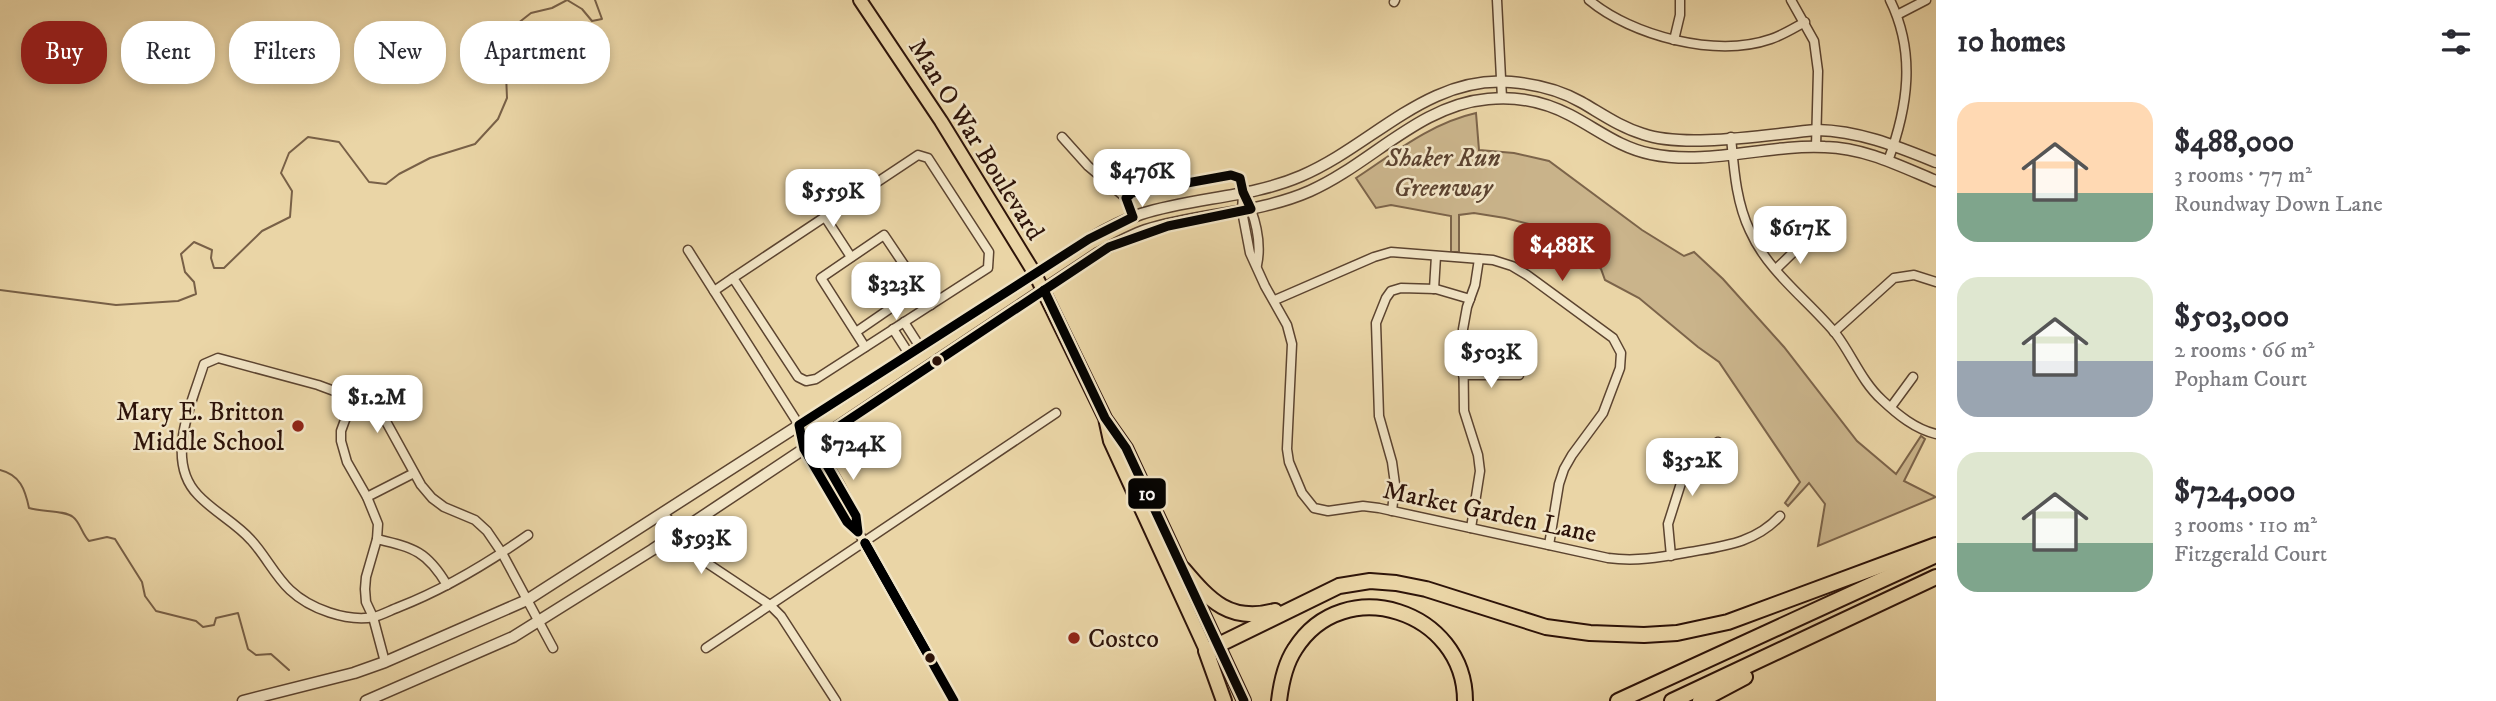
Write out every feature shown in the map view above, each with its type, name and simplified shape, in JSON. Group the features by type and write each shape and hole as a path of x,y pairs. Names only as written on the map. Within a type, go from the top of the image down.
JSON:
{"highway":[{"path":"1224,701 1212,648 1339,586 1356,582 1396,583 1426,589 1546,627 1616,635 1677,633 1728,622 1936,545"},
{"path":"1618,701 1936,555"},
{"path":"1183,569 1207,597 1232,611 1261,614 1310,600"},
{"path":"1672,701 1936,577"},
{"path":"1700,701 1893,598"},
{"path":"1279,701 1286,669 1294,650 1307,634 1337,614 1376,607 1391,609 1420,620 1443,639 1460,671 1465,701"}],"main road":[{"name":"Man O War Boulevard","path":"860,0 940,121 1044,290 1105,418 1126,448 1183,569 1229,701"},
{"name":"Man O War Boulevard","path":"1105,418 1110,441 1212,648 1244,701"}],"street":[{"path":"1497,0 1502,98"},
{"path":"1589,0 1622,20 1674,40 1718,45 1760,42 1805,22"},
{"path":"1674,40 1680,15 1680,0"},
{"path":"1791,0 1814,41 1816,147"},
{"path":"1888,161 1905,105 1907,76 1905,48 1897,15 1890,0"},
{"path":"1897,15 1926,0"},
{"path":"243,701 285,696 385,662 527,600 1089,239 1127,219 1158,210 1278,185 1325,164 1437,94 1465,85 1501,82 1552,89 1580,101 1618,124 1645,135 1689,141 1817,130 1853,133 1894,145 1936,162"},
{"path":"366,701 513,637 677,534 1098,253 1146,230 1283,201 1334,179 1444,110 1468,102 1502,98 1548,105 1620,144 1647,153 1682,158 1816,147 1850,149 1936,181"},
{"path":"1062,137 1088,166 1126,198 1127,219"},
{"path":"1731,137 1738,197 1755,242 1834,332 1872,389 1915,426 1936,434"},
{"path":"714,292 733,278 918,155 928,158 989,253 990,259 988,268 816,379 806,381 798,377 733,278"},
{"name":"Market Garden Lane","path":"1243,194 1260,251 1257,265 1265,286 1287,325 1292,344 1288,454 1305,499 1314,508 1322,511 1363,506 1618,559 1647,560 1742,542 1763,531 1780,516"},
{"path":"1146,230 1158,210"},
{"path":"825,217 851,257"},
{"path":"1127,219 1146,230"},
{"path":"865,347 821,278 884,235 931,305"},
{"path":"1776,269 1805,241"},
{"path":"688,250 799,425 814,443 856,516 858,532"},
{"path":"1275,300 1382,255 1403,251 1479,259 1503,263 1527,275 1613,338 1621,353 1620,368 1607,406 1564,469 1549,545"},
{"path":"1434,289 1436,256"},
{"path":"1471,528 1480,471 1478,454 1464,411 1463,323 1475,285 1479,259"},
{"path":"1834,332 1894,278 1914,275 1936,282"},
{"path":"856,332 920,288"},
{"path":"1392,511 1395,484 1392,462 1379,416 1376,323 1391,291 1401,288 1434,289 1470,299"},
{"path":"888,310 899,326 920,347"},
{"path":"899,326 909,354"},
{"path":"528,535 502,553 431,595 373,617 334,615 310,605 290,590 250,539 196,494 186,476 181,457 183,435 204,364 213,358 266,370 375,407 432,498 444,507 475,520 487,531 502,553 553,648"},
{"path":"1463,375 1519,375"},
{"path":"1891,407 1913,377"},
{"path":"353,398 341,430 341,441 346,462 367,497 378,524 365,589 366,602 373,617 385,662"},
{"path":"706,648 1056,413"},
{"path":"799,425 804,449 847,522 865,543 954,701"},
{"path":"1671,556 1668,524 1682,480 1691,465 1718,442"},
{"path":"367,497 414,472"},
{"path":"664,514 677,534 698,557 770,605 781,616 836,701"},
{"path":"377,539 422,554 437,568 447,585"}],"green space":[{"name":"Shaker Run Greenway","path":"1476,113 1479,150 1514,153 1549,161 1642,230 1684,256 1694,252 1723,279 1784,347 1857,441 1896,474 1921,436 1925,439 1904,481 1936,497 1818,546 1825,504 1809,483 1788,506 1785,503 1800,482 1719,362 1639,298 1605,280 1601,269 1545,228 1474,213 1459,215 1459,252 1451,252 1451,216 1391,205 1376,208 1356,178 1428,131"}],"waterway":[{"path":"0,290 116,305 178,301 196,294 194,282 185,272 181,254 194,242 212,250 214,268 224,268 262,231 290,217 292,191 281,173 289,153 308,137 339,142 369,182 386,184 430,158 475,144 498,119 507,98 505,50 508,31 531,13 552,8 567,0 582,9 592,21 602,19 595,0"},
{"path":"0,470 17,479 26,495 29,508 73,517 89,541 107,537 115,539 142,582 145,596 156,611 196,621 203,627 214,625 216,618 238,613 248,649 256,655 271,654 289,670"}],"transit line":[{"name":"10","path":"1231,175 1240,178 1251,209 1168,226 1109,247 814,443 856,516 858,532 847,522 804,449 799,425 1089,239 1133,217 1126,198 1132,193 1231,175"},
{"name":"10","path":"1044,290 1105,418 1126,448 1244,701"},
{"name":"10","path":"865,543 931,660"},
{"name":"10","path":"865,543 954,701"}],"place":[{"name":"Mary E. Britton Middle School","path":"298,426"},
{"name":"Costco","path":"1074,638"}]}
